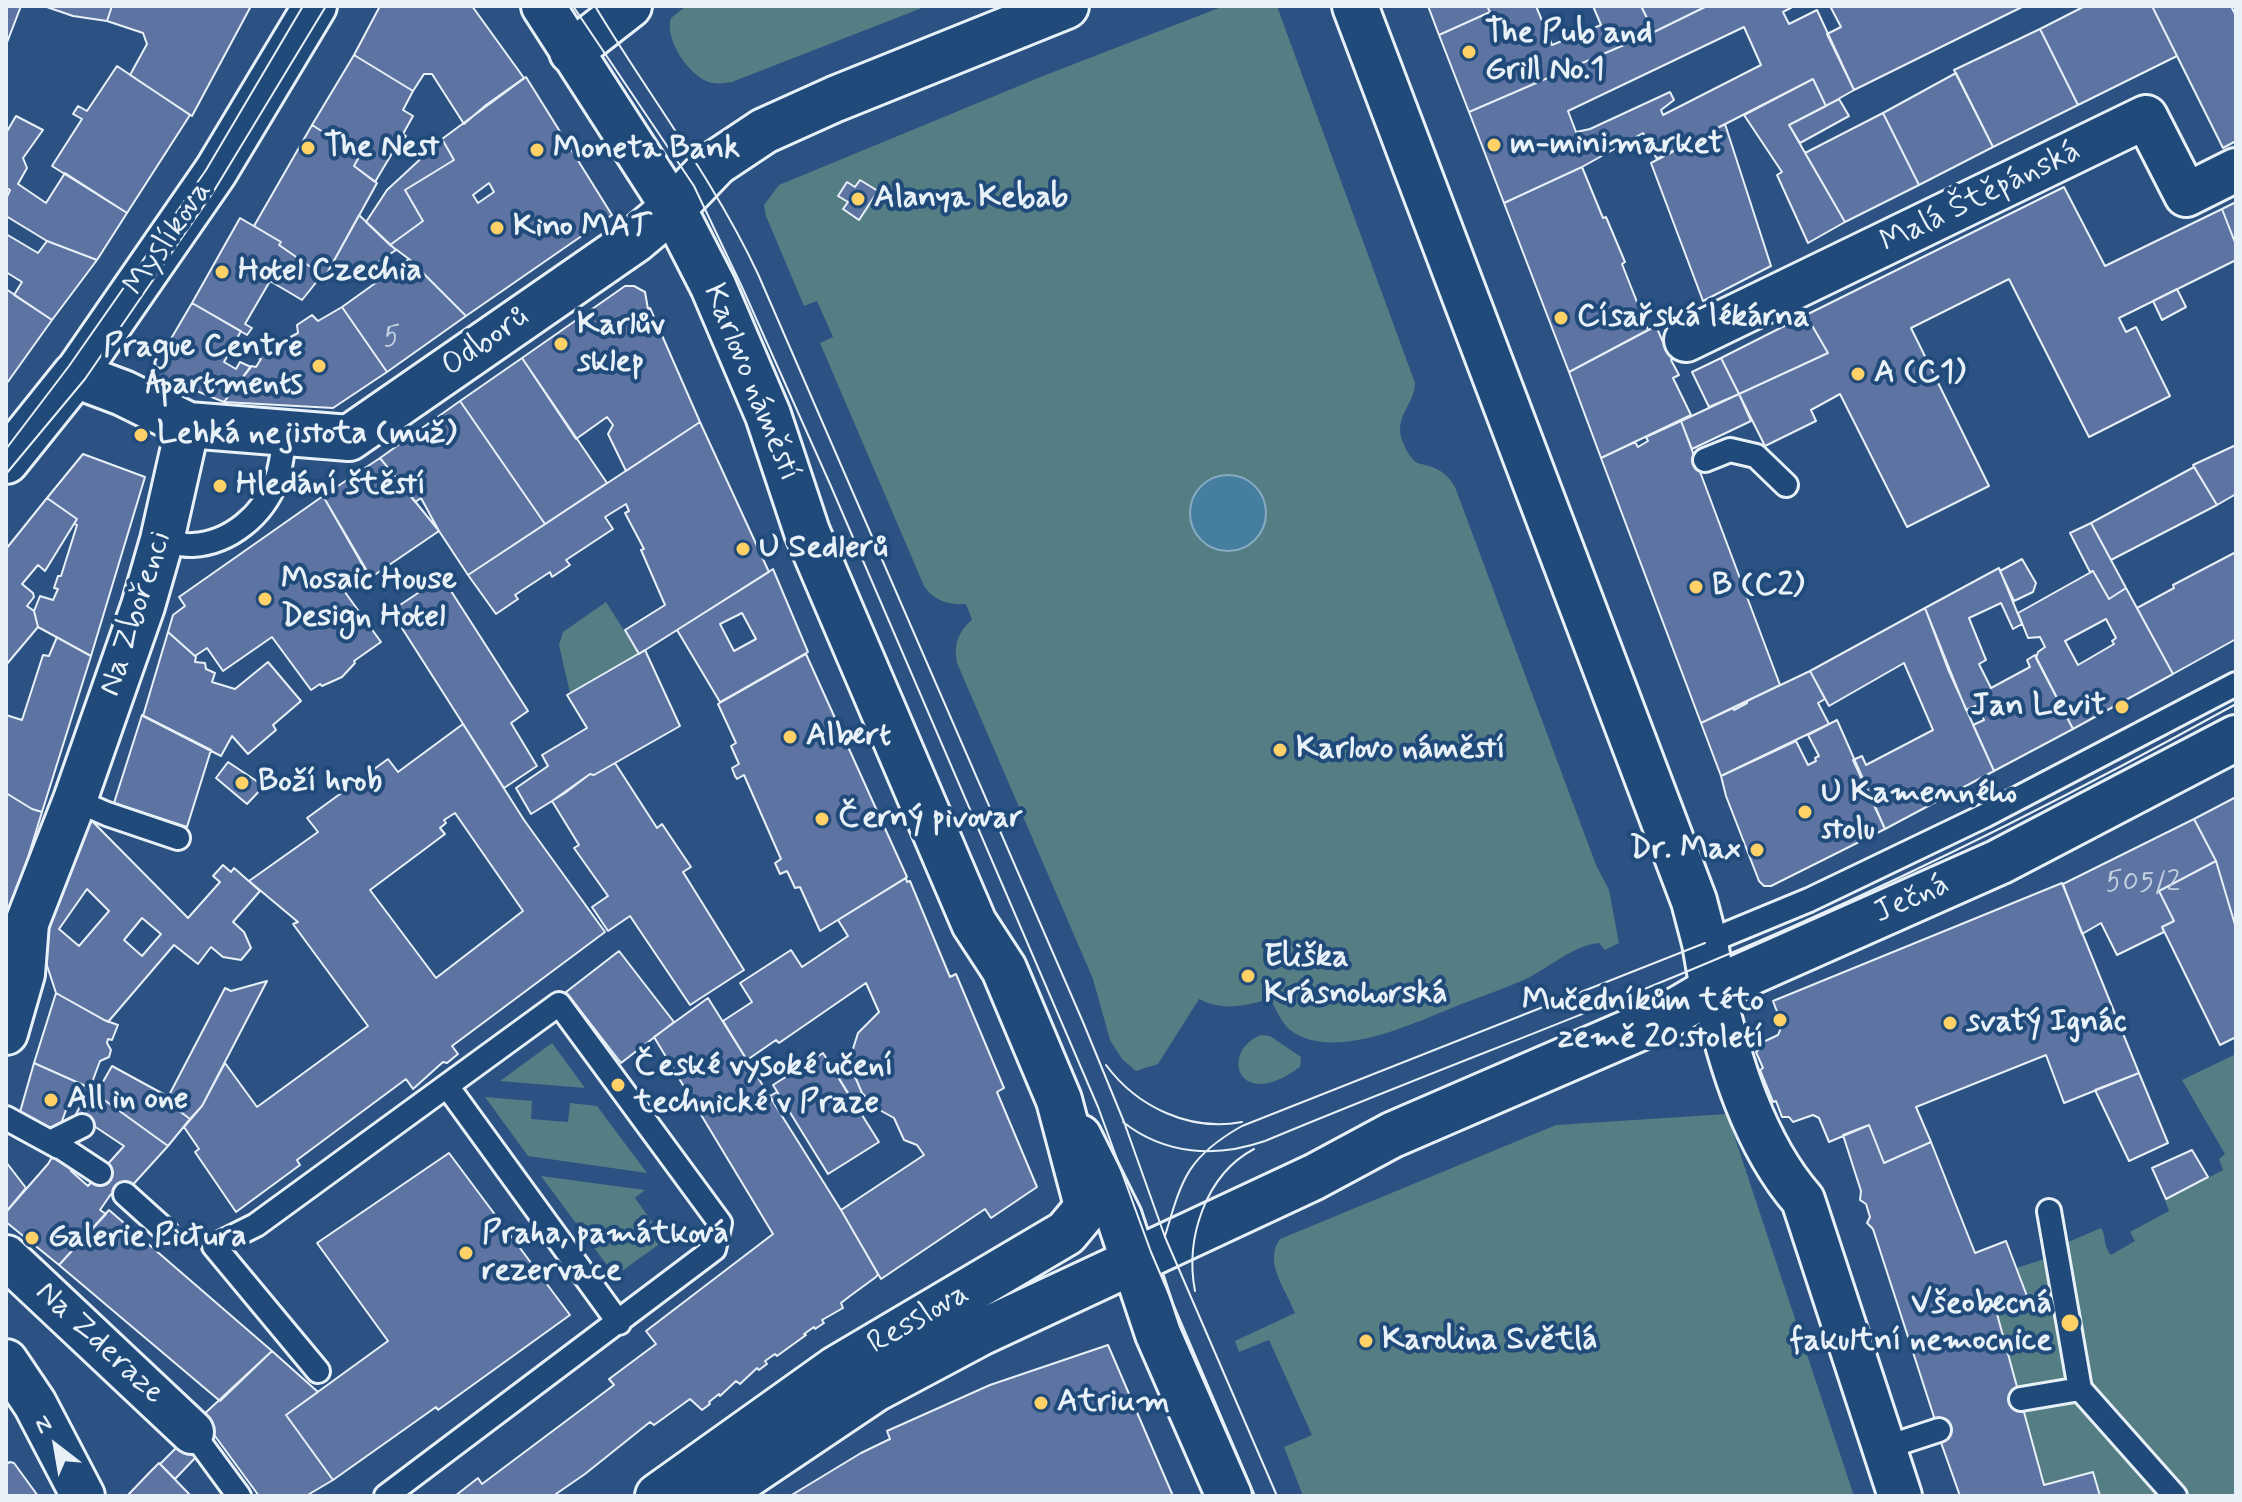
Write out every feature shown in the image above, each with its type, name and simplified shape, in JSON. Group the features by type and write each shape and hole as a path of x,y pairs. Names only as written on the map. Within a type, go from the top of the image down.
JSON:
{"main road":[{"path":"673,208 716,163 764,131 1066,6"},
{"path":"1133,1261 1314,1177 1392,1135 1667,1016 1713,989 1694,901 1355,6"},
{"name":"Odborů","path":"75,375 123,393 188,425 349,438 635,240 673,208"},
{"name":"Karlovo náměstí","path":"673,208 713,286 768,415 807,532 969,911 1004,969 1059,1100 1119,1217 1158,1334 1229,1496"},
{"name":"Myslíkova","path":"12,442 75,375"},
{"name":"Ječná","path":"1713,989 1999,862 2236,738"},
{"name":"Resslova","path":"658,1496 836,1369 1070,1230 1086,1206 1059,1100"},
{"name":"Resslova","path":"716,1496 882,1385 982,1332 1133,1261"}],"street":[{"name":"Myslíkova","path":"75,375 216,171 315,6"},
{"name":"Karlovo náměstí","path":"543,6 673,208"},
{"path":"571,52 630,6"},
{"name":"Malá Štěpánská","path":"1686,340 2146,117 2186,195 2236,170"},
{"name":"Na Zbořenci","path":"6,1033 23,974 27,923 75,800 143,606 162,540 188,425"},
{"path":"1713,989 1727,1049 1757,1123 1787,1182 1803,1200 1900,1496"},
{"name":"Na Zderaze","path":"6,1257 192,1432"},
{"path":"6,1361 21,1411 83,1496"}],"lane":[{"path":"162,540 191,545 212,541 242,528 262,507 276,482 285,432"},
{"path":"1705,460 1730,450 1756,456 1786,485"},
{"path":"1705,943 1800,904 1984,816 2236,684"},
{"path":"75,800 178,838"},
{"path":"318,1371 214,1246 256,1225 559,1004 720,1223 714,1249 386,1496"},
{"path":"447,1086 619,1323"},
{"path":"6,1118 100,1173"},
{"path":"57,1146 82,1126"},
{"path":"125,1194 166,1231"},
{"path":"2049,1211 2080,1389 2166,1491"},
{"path":"2021,1399 2080,1389"},
{"path":"1884,1448 1939,1430"},
{"path":"192,1432 239,1496"}],"green space":[{"path":"686,6 927,6 732,82 712,83 695,74 681,57 671,37 671,18"},
{"path":"1224,6 1276,6 1278,9 1415,383 1402,417 1402,440 1417,463 1439,470 1455,487 1596,865 1609,890 1619,943 1605,950 1599,943 1580,948 1511,985 1398,1029 1350,1041 1307,1039 1286,1026 1270,998 1234,1006 1216,1005 1199,999 1158,1064 1136,1071 1122,1059 1110,1040 1093,979 957,663 958,639 972,620 966,604 942,601 924,586 820,343 833,337 817,301 804,306 764,205 779,185 1043,76","holes":["861,180 878,191 859,220 843,209 848,202 838,195 847,182 855,187","1214,478 1257,538 1244,547 1223,550 1202,542 1194,495 1203,484"]},
{"path":"606,602 639,654 570,693 559,645 563,632"},
{"path":"1261,1035 1270,1036 1301,1057 1300,1067 1278,1080 1261,1084 1249,1081 1241,1074 1238,1064 1248,1043"},
{"path":"552,1043 585,1088 500,1081"},
{"path":"2236,1054 2236,1496 2100,1496 2093,1472 2044,1485 1997,1314 2016,1268 2051,1257 2068,1242 2101,1228 2111,1255 2135,1241 2130,1232 2169,1211 2165,1200 2223,1170 2219,1159 2225,1154 2182,1080"},
{"path":"485,1097 532,1101 531,1119 568,1122 570,1103 597,1106 647,1173 528,1156"},
{"path":"1727,1114 1854,1496 1303,1496 1284,1447 1312,1435 1269,1340 1239,1352 1235,1341 1295,1313 1275,1266 1275,1248 1280,1239 1556,1125"},
{"path":"541,1176 645,1190 635,1198 665,1240 615,1276"}],"water":[{"path":"1228,475 1243,478 1255,486 1263,498 1266,513 1263,528 1255,540 1243,548 1228,551 1213,548 1201,540 1193,528 1190,513 1193,498 1201,486 1213,478"}],"building":[{"path":"6,6 21,6 6,45"},
{"path":"44,6 112,6 107,21 73,16"},
{"path":"112,6 251,6 192,116 130,75 147,44 143,33 107,21"},
{"path":"380,6 472,6 524,78 464,124 432,74 424,74 413,91 354,55"},
{"path":"1428,6 1487,6 1490,12 1439,35"},
{"path":"1487,6 1536,6 1552,45 1601,25 1593,6 1641,6 1654,32 1469,112 1439,35 1490,12"},
{"path":"1641,6 1704,6 1705,7 1654,32"},
{"path":"1707,6 1794,6 1783,12 1789,24 1817,10 1854,90 1826,106 1813,79 1657,159 1643,133 1582,167 1504,203 1469,112","holes":["1744,27 1761,65 1663,115 1661,110 1674,100 1670,92 1590,129 1576,132 1568,111"]},
{"path":"1830,6 2024,6 1854,90 1827,34 1841,27"},
{"path":"2085,6 2152,6 2177,56 2078,105 2040,29"},
{"path":"2152,6 2231,6 2236,16 2236,141 2223,148"},
{"path":"2040,29 2078,105 1993,147 1954,70"},
{"path":"354,55 413,91 403,110 413,116 403,134 406,136 400,146 397,145 375,182 354,166 360,155 312,125"},
{"path":"117,66 190,115 127,213 52,166 82,119 73,114 78,106 87,111"},
{"path":"1956,73 1993,147 1919,185 1883,113"},
{"path":"526,77 612,215 466,316 409,259 390,245 423,221 405,190 454,160 442,139","holes":["489,183 494,192 478,203 473,195"]},
{"path":"1813,79 1826,106 1789,125 1845,222 1808,243 1777,175 1782,172 1744,115"},
{"path":"1839,99 1849,116 1800,143 1789,125"},
{"path":"1883,113 1919,185 1845,222 1805,153"},
{"path":"16,116 43,130 23,158 27,168 18,184 46,203 65,173 127,213 97,260 47,241 6,216 6,199 10,190 6,188 6,133"},
{"path":"1725,124 1771,266 1703,301 1651,163"},
{"path":"312,125 360,155 354,166 377,183 325,277 279,245 281,242 254,226"},
{"path":"442,139 454,160 405,190 423,221 390,245 366,222 387,190"},
{"path":"1582,167 1625,262 1622,264 1648,330 1569,372 1504,203"},
{"name":"Alanya Kebab","path":"860,180 878,191 859,220 843,209 848,202 838,196 847,182 855,187"},
{"name":"A (C1)","path":"2064,187 2105,266 2222,209 2236,245 2236,260 2119,318 2126,332 2136,327 2170,396 2089,437 2009,279 1911,328 1989,486 1907,527 1840,394 1811,410 1816,421 1765,446 1739,394 1828,353 1806,315"},
{"path":"2236,202 2236,245 2222,209"},
{"path":"359,215 396,250 361,274 355,265 327,283 325,277"},
{"path":"240,218 281,242 279,245 322,275 302,300 270,281 245,324 252,328 247,335 192,303"},
{"path":"6,234 38,253 47,241 97,260 52,320 14,295 22,282 6,272"},
{"path":"409,259 466,316 387,372 342,307"},
{"path":"625,286 634,286 645,292 648,309 700,422 626,471 608,434 613,425 607,417 576,439 522,358"},
{"path":"6,289 52,320 7,383 6,382"},
{"path":"2177,289 2186,307 2162,320 2153,301"},
{"path":"192,303 241,331 224,362 236,369 240,362 251,367 224,402 152,371"},
{"path":"342,307 387,372 333,408 224,402 251,366 256,367 261,359 258,358 270,342 281,342 298,333 297,325 312,315 318,321"},
{"path":"1806,315 1828,353 1739,394 1721,358"},
{"path":"1656,326 1666,349 1677,343 1683,355 1671,360 1679,375 1673,378 1691,415 1601,458 1569,372"},
{"path":"522,358 607,483 545,524 460,401"},
{"path":"1721,358 1739,394 1709,407 1692,372"},
{"path":"1739,394 1751,421 1692,449 1681,421"},
{"path":"460,401 545,524 468,575 421,498 415,502 380,458"},
{"name":"B (C2)","path":"1681,421 1780,685 1701,723 1601,458 1635,442 1638,447 1648,441 1646,437"},
{"path":"700,422 769,572 639,654 625,630 665,605 641,550 644,549 625,513 629,511 626,504 605,517 613,529 566,560 570,565 552,577 550,572 515,595 518,599 496,614 468,575"},
{"path":"2236,445 2236,494 2217,505 2193,465"},
{"path":"83,454 145,477 91,656 38,627 34,611 40,596 53,600 58,589 54,588 58,576 61,576 77,525 74,524 77,519 47,498"},
{"path":"380,458 439,531 370,578 323,496"},
{"path":"2194,467 2217,505 2111,560 2091,523"},
{"path":"323,496 367,571 342,588 381,642 354,661 342,677 311,690 272,637 223,671 207,648 195,656 168,632 173,615 185,606 179,597"},
{"path":"47,498 77,519 45,571 38,565 22,584 33,593 34,597 27,606 34,611 38,627 6,665 6,549"},
{"path":"2091,523 2126,588 2109,599 2093,571 2090,572 2070,533"},
{"path":"2236,552 2236,639 2173,674 2137,608"},
{"path":"2022,559 2036,583 2033,592 2014,601 2000,571"},
{"path":"1999,568 2022,624 2013,629 2001,603 1969,618 1986,660 1979,664 1991,688 2030,667 2027,660 2035,655 2073,729 1994,771 1973,725 1984,720 1978,705 1966,710 1925,608"},
{"path":"773,569 808,652 720,702 677,630","holes":["742,613 756,639 734,651 720,624"]},
{"path":"2093,571 2109,599 2126,588 2173,674 2073,729 2036,658 2045,647 2040,637 2028,638 2018,613","holes":["2106,619 2116,638 2112,641 2114,644 2078,665 2065,641"]},
{"path":"442,577 528,711 511,723 537,766 504,788 391,611"},
{"path":"1925,608 1948,669 1994,771 1885,829 1853,760 1862,756 1866,765 1933,730 1904,663 1829,706 1810,671"},
{"path":"168,632 196,657 195,662 205,663 206,669 215,673 212,682 235,689 268,662 301,701 273,725 276,730 248,754 232,736 221,756 143,716"},
{"path":"57,637 91,656 42,812 6,793 6,715 22,720 43,655 49,656"},
{"path":"645,650 680,726 594,775 590,774 531,814 516,788 548,766 542,755 587,728 567,695"},
{"name":"Černý pivovar","path":"806,654 907,877 820,931 800,887 795,888 787,871 780,874 775,863 781,859 744,775 737,779 735,776 732,768 739,764 731,746 736,743 718,704"},
{"path":"1810,671 1825,699 1818,703 1829,724 1721,776 1701,723 1734,710"},
{"path":"142,715 211,750 187,827 114,803"},
{"name":"U Kamenného stolu","path":"1837,720 1885,829 1771,886 1764,886 1759,881 1721,776 1796,741 1808,765 1819,756 1808,735"},
{"path":"463,724 524,820 605,932 452,1046 458,1054 447,1063 443,1062 413,1089 406,1079 297,1160 300,1165 236,1212 195,1152 199,1149 184,1127 202,1106 225,1063 257,1107 368,1026 293,924 298,922 249,881 318,832 307,818 388,759 398,772","holes":["455,813 523,911 436,978 370,890 445,834 440,828 446,823 444,820"]},
{"name":"Boží hrob","path":"228,762 264,786 247,804 216,778"},
{"path":"615,763 657,828 662,824 691,867 683,872 744,970 690,1005 630,916 608,931 592,907 608,896 574,848 579,845 552,801 590,774 594,775"},
{"path":"6,793 42,812 10,916 6,914"},
{"path":"2236,797 2236,928 2216,861 2194,819"},
{"path":"2194,819 2216,861 2159,891 2174,921 2162,927 2164,932 2117,955 2101,923 2082,934 2063,884"},
{"path":"91,820 188,918 220,882 213,876 223,865 231,872 234,868 260,891 233,922 244,932 251,948 241,960 223,957 211,947 198,964 174,945 108,1022 56,993 34,926 85,821","holes":["87,889 109,911 79,946 59,929","142,918 161,934 142,956 124,940"]},
{"path":"2216,861 2236,928 2236,1037 2220,1045 2162,927 2174,921 2159,891"},
{"path":"906,878 907,882 910,881 950,977 956,974 1004,1088 997,1092 1037,1187 991,1218 985,1209 881,1279 841,1210 924,1155 917,1145 904,1140 894,1118 876,1108 862,1093 853,1072 852,1052 858,1033 879,1012 866,983 779,1043 776,1040 747,1060 723,1021 752,1002 740,983 791,950 802,967 848,936 838,920"},
{"name":"svatý Ignác","path":"2062,883 2139,1073 2064,1103 2046,1055 1916,1107 1931,1142 1884,1163 1869,1125 1829,1142 1819,1118 1813,1115 1793,1122 1789,1117 1782,1117 1760,1070 1763,1068 1756,1052 1762,1047 1761,1043 1778,1035 1782,1025 1773,1001"},
{"path":"619,951 674,1022 621,1063 566,992"},
{"path":"267,981 202,1106 190,1119 166,1101 225,988 231,991"},
{"path":"56,993 118,1025 112,1040 108,1039 109,1057 100,1061 90,1088 34,1063"},
{"name":"České vysoké učení technické v Praze","path":"708,998 878,1274 841,1303 843,1308 822,1320 824,1323 765,1361 767,1364 759,1370 757,1368 740,1384 736,1381 702,1410 690,1399 654,1425 650,1422 553,1496 455,1496 478,1478 482,1484 614,1385 609,1379 656,1344 646,1331 773,1234 654,1037"},
{"path":"823,1053 879,1142 828,1174 773,1085"},
{"path":"34,1063 90,1088 84,1101 71,1096 57,1135 20,1112"},
{"path":"112,1066 167,1096 166,1101 190,1119 168,1146 96,1094"},
{"path":"853,1072 862,1093 850,1097 838,1077"},
{"path":"2139,1073 2168,1143 2129,1161 2095,1090"},
{"path":"90,1088 168,1146 119,1200 111,1194 100,1210 106,1214 59,1265 6,1222 6,1212 48,1164 63,1139 71,1171 88,1186 124,1146 76,1114"},
{"path":"777,1092 789,1111 782,1116 770,1096"},
{"path":"1869,1125 1884,1163 1931,1142 1975,1253 2006,1241 2030,1304 1997,1314 2044,1485 2093,1472 2100,1496 1960,1496 1873,1229 1867,1223 1870,1217 1866,1204 1860,1200 1861,1191 1843,1135"},
{"path":"2192,1150 2208,1177 2166,1199 2152,1168"},
{"path":"449,1153 570,1315 438,1410 436,1407 333,1480 286,1415 388,1341 317,1243"},
{"path":"6,1162 26,1188 6,1212"},
{"path":"109,1210 272,1351 220,1401 59,1265"},
{"name":"Atrium","path":"1108,1345 1173,1496 790,1496 890,1439 887,1431 990,1385"},
{"path":"272,1351 318,1392 286,1415 333,1480 306,1496 259,1496 201,1417"},
{"path":"186,1438 197,1456 175,1479 160,1464"},
{"path":"14,1463 38,1496 6,1496 6,1464"},
{"path":"159,1463 191,1496 127,1496 150,1472"}],"tram line":[{"path":"6,449 69,366 206,170 303,6"},
{"path":"6,474 85,379 212,194 326,6"},
{"path":"573,6 694,186 742,287 1098,1107 1151,1252 1255,1496"},
{"path":"595,6 701,171 758,274 1083,1022 1124,1122 1165,1237 1277,1496"},
{"path":"1123,1122 1156,1141 1191,1150 1228,1150 1265,1141 1798,924 2019,819 2236,704"},
{"path":"1165,1236 1176,1199 1189,1171 1209,1148 1242,1126 1705,943"},
{"path":"1106,1065 1133,1093 1166,1113 1203,1123 1242,1122"},
{"path":"1195,1291 1193,1251 1202,1210 1223,1175 1237,1160 1254,1149"}],"place":[{"name":"The Pub and Grill No.1","path":"1469,52"},
{"name":"m-minimarket","path":"1494,145"},
{"name":"The Nest","path":"308,148"},
{"name":"Moneta Bank","path":"537,150"},
{"name":"Alanya Kebab","path":"858,199"},
{"name":"Kino MAT","path":"497,228"},
{"name":"Hotel Czechia","path":"222,272"},
{"name":"Císařská lékárna","path":"1561,318"},
{"name":"Karlův sklep","path":"561,344"},
{"name":"Prague Centre Apartments","path":"319,366"},
{"name":"A (C1)","path":"1858,374"},
{"name":"Lehká nejistota (muž)","path":"141,435"},
{"name":"Hledání štěstí","path":"220,486"},
{"name":"U Sedlerů","path":"743,549"},
{"name":"B (C2)","path":"1696,587"},
{"name":"Mosaic House Design Hotel","path":"265,599"},
{"name":"Jan Levit","path":"2122,707"},
{"name":"Albert","path":"790,737"},
{"name":"Karlovo náměstí","path":"1280,750"},
{"name":"Boží hrob","path":"242,783"},
{"name":"U Kamenného stolu","path":"1805,812"},
{"name":"Černý pivovar","path":"822,819"},
{"name":"Dr. Max","path":"1757,850"},
{"name":"Eliška Krásnohorská","path":"1248,976"},
{"name":"Mučedníkům této země 20.století","path":"1780,1020"},
{"name":"svatý Ignác","path":"1950,1023"},
{"name":"České vysoké učení technické v Praze","path":"618,1085"},
{"name":"All in one","path":"51,1100"},
{"name":"Galerie Pictura","path":"32,1238"},
{"name":"Praha, památková rezervace","path":"466,1253"},
{"name":"Všeobecná fakultní nemocnice","path":"2070,1323"},
{"name":"Karolina Světlá","path":"1366,1341"},
{"name":"Atrium","path":"1041,1403"}]}
